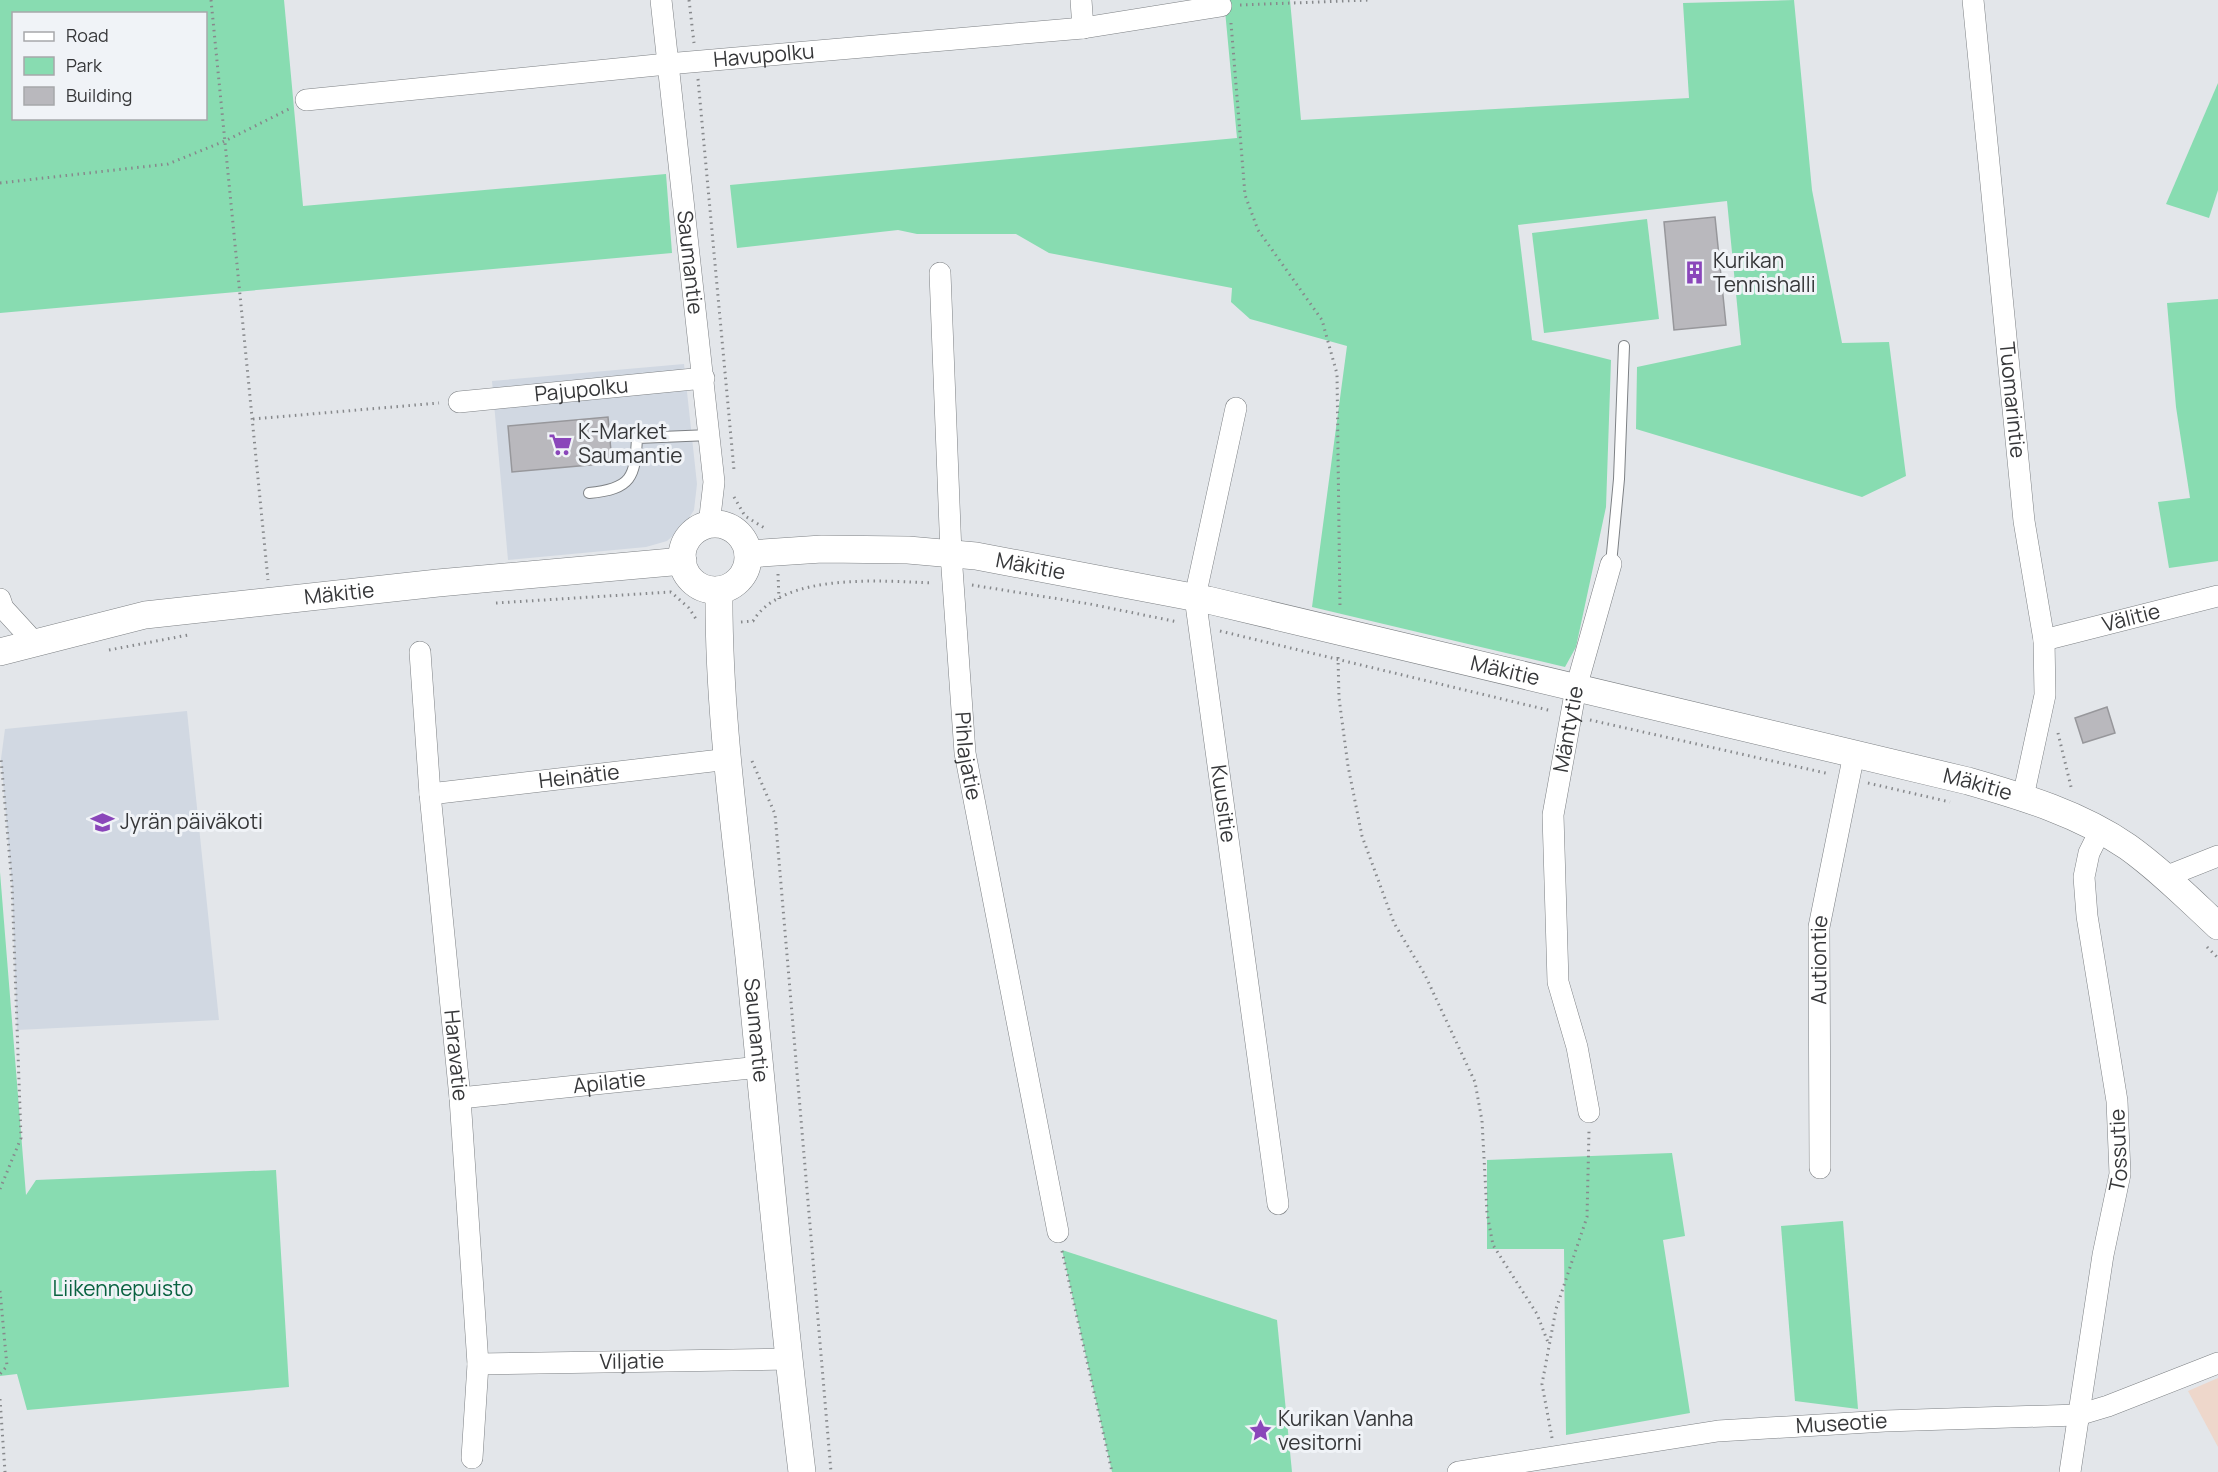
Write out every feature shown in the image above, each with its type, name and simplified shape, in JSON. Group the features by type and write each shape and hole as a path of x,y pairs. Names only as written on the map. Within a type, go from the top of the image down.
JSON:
{"street":[{"name":"Saumantie","path":"661,0 710,435 714,482 709,525"},
{"path":"1081,0 1083,28"},
{"name":"Tuomarintie","path":"1973,0 2022,510 2044,640 2045,695 2023,796"},
{"name":"Havupolku","path":"306,100 667,64 1083,28 1225,6"},
{"name":"Pihlajatie","path":"940,273 951,554 965,753 1058,1232"},
{"name":"Pajupolku","path":"459,402 704,378"},
{"name":"Kuusitie","path":"1236,408 1195,597 1278,1204"},
{"path":"709,525 725,525 736,531 744,541 748,554 747,566 741,578 731,586 719,590 706,589 695,583 688,576 683,561 684,548 690,536 709,525"},
{"name":"Mäkitie","path":"748,554 777,550 908,550 976,556 1195,597 1340,631 1576,688 1851,767 1968,781 2023,796 2067,814 2128,847 2165,877 2209,933"},
{"name":"Mäkitie","path":"0,652 145,615 438,583 683,561"},
{"name":"Mäntytie","path":"1589,1112 1577,1047 1558,982 1553,814 1576,688 1611,564"},
{"name":"Saumantie","path":"719,590 736,627 738,755 760,1067 802,1472"},
{"name":"Välitie","path":"2044,640 2218,596"},
{"path":"0,599 3,608 35,643"},
{"name":"Haravatie","path":"420,652 430,794 460,1098 478,1364 472,1458"},
{"name":"Heinätie","path":"430,794 738,755"},
{"name":"Autiontie","path":"1821,1167 1819,927 1851,767"},
{"name":"Tossutie","path":"2070,1472 2090,1354 2103,1255 2120,1174 2117,1101 2087,916 2084,877 2089,853 2100,831"},
{"path":"2165,877 2218,856"},
{"name":"Apilatie","path":"460,1098 760,1067"},
{"name":"Viljatie","path":"478,1364 789,1359"},
{"name":"Museotie","path":"1458,1472 1719,1431 1885,1421 2078,1415 2108,1406 2218,1363"}],"lane":[{"name":"Mäntytie","path":"1611,564 1619,479 1624,346"},
{"path":"589,493 607,491 627,480 635,470 637,438 710,435"}],"path":[{"path":"211,0 270,601"},
{"path":"689,0 697,63 734,471"},
{"path":"1370,0 1225,6 1245,195 1258,230 1322,320 1337,374 1340,631 1338,659 1345,746 1362,836 1395,923 1425,975 1475,1082 1482,1121 1487,1213 1493,1245 1538,1314 1549,1345"},
{"path":"0,183 168,164 225,141 306,100"},
{"path":"253,419 459,402"},
{"path":"734,491 734,501 745,516 772,534 777,550 779,599"},
{"path":"485,603 671,592 689,608 700,625 736,627 753,621 759,611 808,586 862,580 953,583 1090,604 1338,659 1571,716 1851,767 1960,805"},
{"path":"100,652 152,640 198,634"},
{"path":"2045,695 2056,724 2074,797 2067,814"},
{"path":"738,755 776,814 831,1472"},
{"path":"0,1189 21,1138 12,885 1,759"},
{"path":"2209,933 2218,958"},
{"path":"1555,1455 1542,1384 1556,1309 1587,1217 1589,1112"},
{"path":"1058,1232 1112,1472"},
{"path":"0,1291 7,1366 0,1374"},
{"path":"0,1399 4,1472"}],"shaded area":[{"path":"684,364 697,484 694,510 683,527 667,541 646,547 508,560 492,381"},
{"name":"Jyrän päiväkoti","path":"187,711 219,1020 17,1030 12,885 1,759 5,729"},
{"path":"2218,1378 2218,1447 2188,1391"}],"green space":[{"path":"0,0 284,0 303,206 666,174 672,253 0,313"},
{"path":"1224,0 1290,0 1301,120 1689,98 1683,3 1794,0 1812,190 1842,343 1889,342 1906,476 1862,497 1636,429 1637,367 1741,345 1727,201 1518,225 1532,340 1611,360 1606,507 1576,647 1565,667 1312,607 1347,346 1250,319 1231,302 1232,288 1049,253 1016,234 917,234 898,230 737,248 730,185 1237,138"},
{"path":"2218,83 2218,190 2209,218 2166,204"},
{"path":"1647,219 1659,319 1544,333 1532,233"},
{"path":"2218,299 2218,561 2169,568 2158,502 2190,498 2176,407 2167,303"},
{"name":"Liikennepuisto","path":"0,872 26,1195 36,1180 276,1170 289,1387 27,1410 17,1374 0,1376"},
{"path":"1672,1153 1685,1236 1663,1240 1690,1413 1566,1435 1564,1249 1487,1249 1487,1160"},
{"path":"1843,1221 1858,1409 1795,1401 1781,1226"},
{"path":"1062,1250 1277,1320 1292,1472 1112,1472"}],"building":[{"name":"Kurikan Tennishalli","path":"1715,217 1726,325 1674,330 1664,222"},
{"name":"K-Market Saumantie","path":"608,417 612,463 512,472 508,426"},
{"path":"2107,707 2115,733 2083,743 2075,718"}],"place":[{"name":"Kurikan Tennishalli","path":"1695,273"},
{"name":"K-Market Saumantie","path":"560,444"},
{"name":"Jyrän päiväkoti","path":"102,822"},
{"name":"Kurikan Vanha vesitorni","path":"1260,1431"}]}
